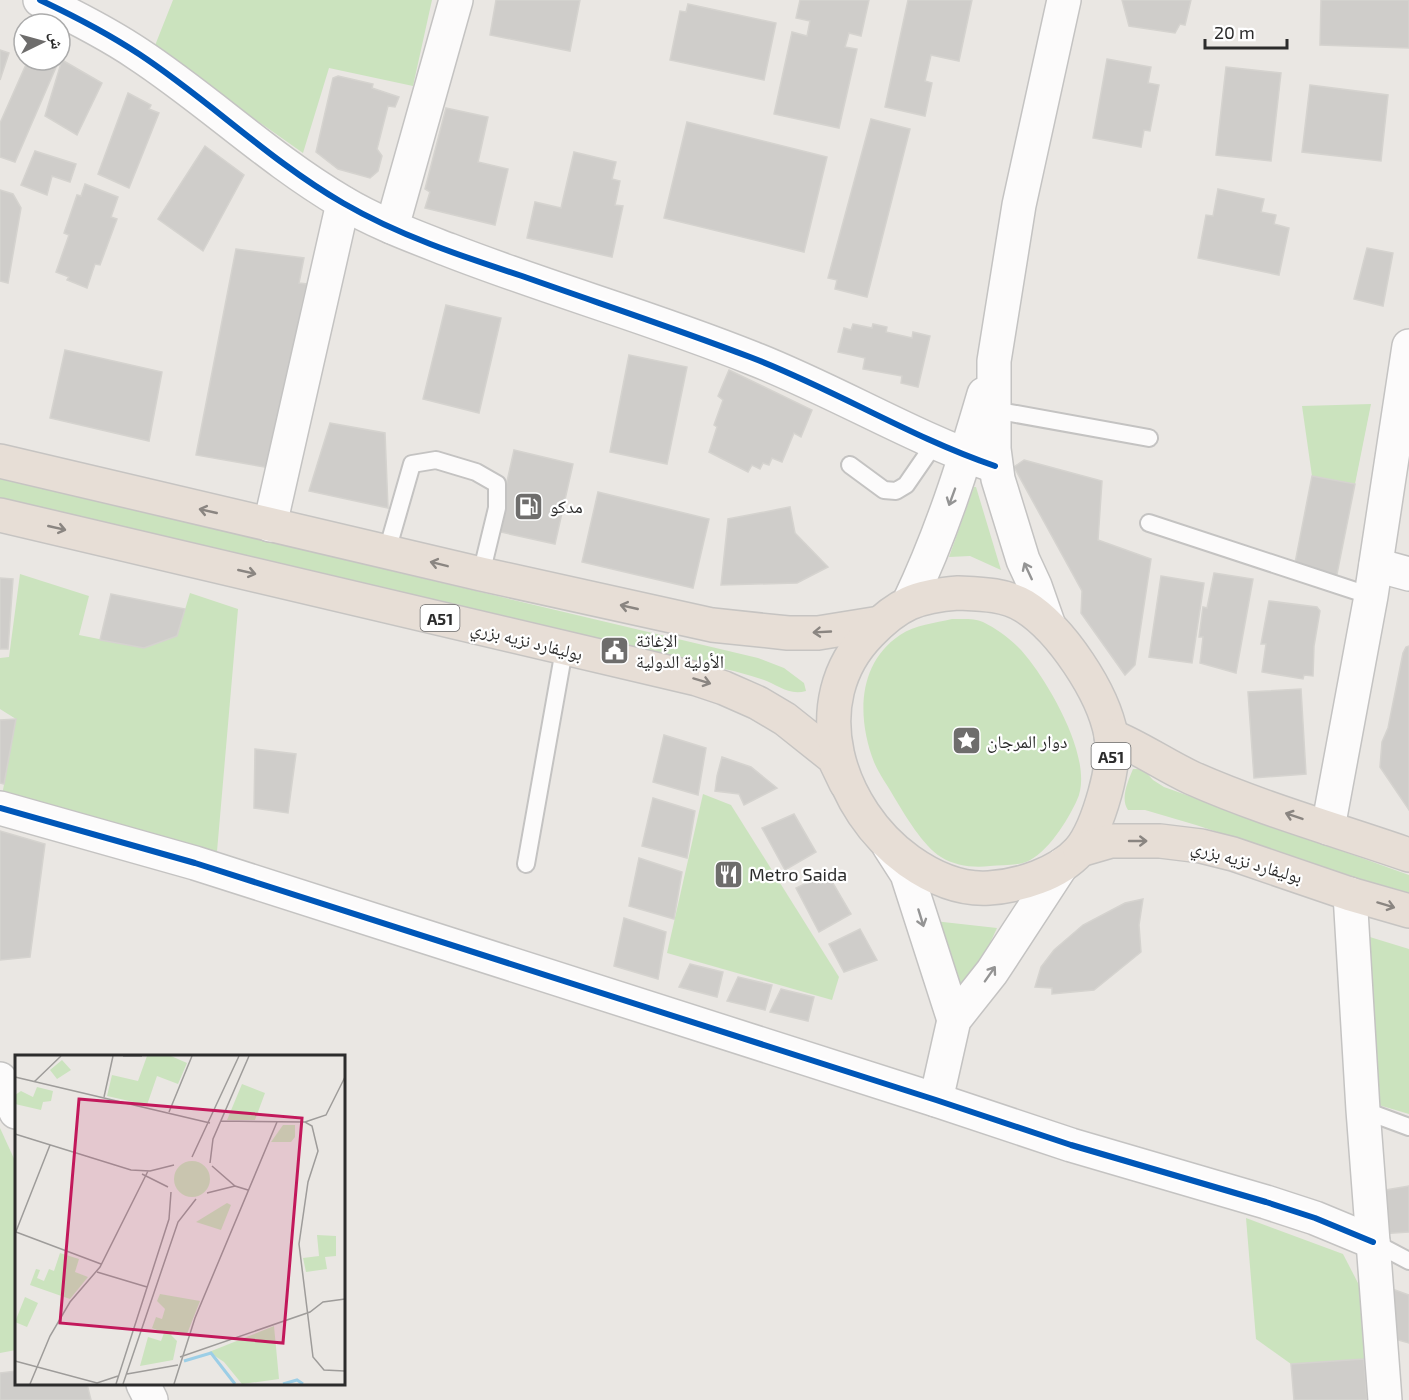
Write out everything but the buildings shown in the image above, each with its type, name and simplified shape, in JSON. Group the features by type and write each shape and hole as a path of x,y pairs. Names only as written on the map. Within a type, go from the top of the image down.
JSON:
{"highway":[{"name":"A51","path":"0,461 481,574 712,625 752,630 818,633 836,632 880,623"},
{"name":"بوليفارد نزيه بزري","path":"0,515 268,576 724,688 758,703 785,719 834,758 846,783"},
{"name":"A51","path":"958,593 993,595 1023,605 1049,626 1074,656 1098,698 1111,736 1110,774 1100,813 1071,858 1029,880 1009,885 986,888 954,886 921,869 889,846 868,820 846,783 838,758 834,724 836,692 846,665 861,642 880,623 909,602 931,595 958,593"},
{"name":"A51","path":"1111,736 1135,746 1149,756 1193,778 1409,855"},
{"name":"بوليفارد نزيه بزري","path":"1071,858 1111,842 1160,842 1200,846 1233,854 1350,894 1409,911"}],"street":[{"path":"40,0 75,16 139,54 293,170 343,203 392,227 479,261 753,358 848,400 935,443 981,461"},
{"path":"392,227 456,0"},
{"path":"1049,626 1002,497 981,461 994,361 1019,205 1064,0"},
{"path":"270,525 343,203"},
{"path":"1328,828 1371,596 1409,346"},
{"path":"909,602 944,521 981,461 994,411 994,361"},
{"path":"1376,565 1409,574"},
{"path":"0,807 195,863 1071,1145 1266,1202 1315,1218 1373,1242"},
{"path":"889,846 907,874 954,1020"},
{"path":"936,1100 954,1020 992,972 1071,858"},
{"path":"1350,894 1363,1110 1385,1400"},
{"path":"0,1079 15,1110"},
{"path":"144,1385 152,1400"}],"lane":[{"path":"994,411 1149,438"},
{"path":"850,465 884,490 896,491 906,485 935,443"},
{"path":"387,551 412,464 436,460 476,472 497,484 497,508 481,574"},
{"path":"1149,523 1371,596"},
{"path":"526,864 564,650"},
{"path":"1363,1110 1409,1127"},
{"path":"1373,1242 1409,1261"}],"green space":[{"path":"173,0 432,0 413,86 329,68 303,153 154,48"},
{"path":"1371,404 1355,484 1312,476 1302,406"},
{"path":"0,478 758,658 784,668 804,683 806,691 788,691 735,671 0,501"},
{"path":"974,487 976,487 1001,570 970,556 949,557"},
{"path":"20,574 89,596 79,635 144,648 177,636 190,593 238,609 216,863 1,801 16,719 0,709 0,658 9,657"},
{"path":"952,619 972,619 983,622 1017,646 1047,685 1075,745 1081,784 1077,800 1049,844 1042,852 1026,862 984,867 965,866 946,860 934,852 915,830 898,804 876,766 868,745 863,710 864,693 875,661 900,635 925,625"},
{"path":"1133,769 1143,769 1153,780 1164,787 1409,875 1409,895 1196,825 1145,810 1128,810 1125,795"},
{"path":"703,794 731,805 839,977 832,1000 667,953"},
{"path":"934,921 997,928 980,965 958,994"},
{"path":"1360,934 1409,949 1409,1114 1372,1103"},
{"path":"0,1128 15,1161 15,1350 0,1353"},
{"path":"1246,1218 1343,1254 1359,1285 1364,1359 1291,1364 1256,1339"}],"cycle path":[{"path":"40,0 90,25 139,54 290,168 364,215 453,253 750,357 812,383 933,441 995,466"},
{"path":"0,808 195,863 1071,1145 1266,1202 1315,1218 1373,1242"}],"place":[{"name":"مدكو","path":"529,506"},
{"name":"الإغاثة الأولية الدولية","path":"615,650"},
{"name":"دوار المرجان","path":"966,741"},
{"name":"Metro Saida","path":"728,874"}]}
